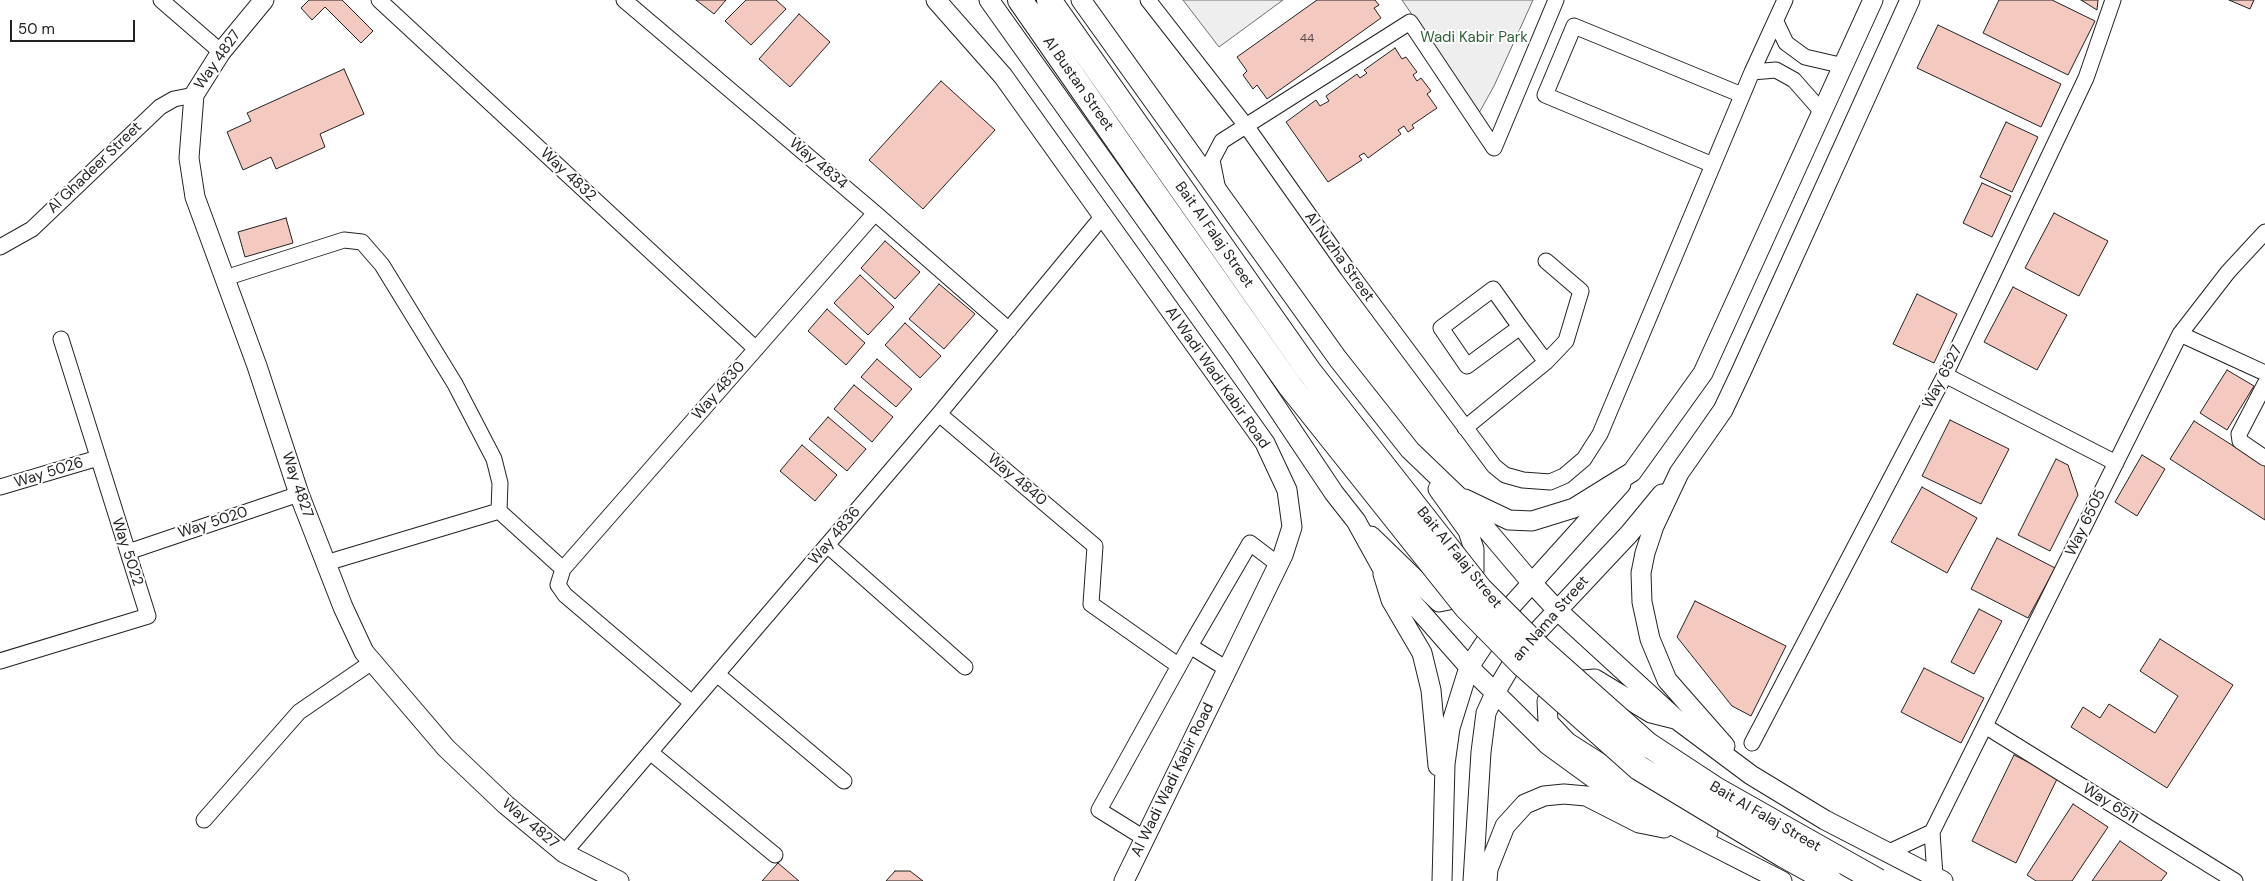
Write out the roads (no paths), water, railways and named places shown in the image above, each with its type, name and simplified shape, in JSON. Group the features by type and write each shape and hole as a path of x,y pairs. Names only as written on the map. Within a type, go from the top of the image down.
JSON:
{"main road":[{"name":"Al Bustan Street","path":"1020,0 1136,167"},
{"name":"Al Bustan Street","path":"1049,0 1157,154"},
{"name":"Bait Al Falaj Street","path":"1157,154 1309,371 1480,589 1533,643 1647,744 1717,790 1878,881"},
{"name":"Bait Al Falaj Street","path":"1136,167 1290,386 1466,607 1522,664 1639,768 1830,881"}],"street":[{"path":"161,0 221,52"},
{"name":"Way 4827","path":"264,0 221,52 194,95 190,158 195,197 257,366 299,494 343,607 364,652 446,748 506,805 564,853 612,879"},
{"name":"Way 4832","path":"379,0 756,349"},
{"name":"Way 4834","path":"624,0 876,213 1009,330"},
{"name":"Al Wadi Wadi Kabir Road","path":"936,0 1003,76 1265,443 1287,490 1292,527 1279,564 1124,881"},
{"path":"989,0 1238,351 1334,494 1356,521 1439,602 1450,600 1466,587 1474,571 1474,549 1468,531 1410,450 1338,359 1081,0"},
{"name":"Al Nuzha Street","path":"1148,0 1247,127 1348,270 1465,428 1494,466 1505,475 1523,480 1550,482 1564,476 1584,459 1600,434 1713,165"},
{"path":"1218,193 1212,160 1222,141 1247,127 1410,22 1494,148 1556,0"},
{"path":"1742,95 1574,26 1545,95 1713,165 1785,0"},
{"path":"1442,881 1443,804 1450,728 1469,668 1504,614 1632,472 1703,373 1873,0"},
{"path":"1751,775 1667,680 1650,639 1642,602 1644,560 1654,526 1679,473 1718,418 1730,394 1910,0"},
{"name":"Way 6527","path":"1752,744 1945,375 2086,78 2113,0"},
{"path":"1776,22 1786,43 1805,57 1844,66"},
{"path":"1752,72 1776,70 1794,80 1823,113"},
{"name":"Al Ghadeer Street","path":"0,247 32,229 160,107 174,99 194,95"},
{"name":"Way 4830","path":"563,569 876,213"},
{"name":"Way 4836","path":"564,853 939,414 1102,217"},
{"name":"Way 6505","path":"1939,879 1932,832 2180,334 2228,272 2265,232"},
{"path":"225,278 344,240 362,242 382,265 455,384 494,459 500,483 499,511 563,569 558,585 565,595 692,703"},
{"path":"1465,428 1546,362 1566,342 1581,291 1546,261"},
{"path":"1520,327 1468,366 1442,328 1493,289 1546,362"},
{"path":"2180,334 2265,373"},
{"name":"Way 5022","path":"0,661 148,616 61,339"},
{"path":"1945,375 2116,462"},
{"path":"2265,384 2239,434 2240,441 2265,458"},
{"name":"Way 4840","path":"939,414 1095,546 1091,604 1179,666"},
{"path":"1410,450 1459,496 1557,610 1676,719 1751,775 1825,820 1939,879"},
{"name":"Way 5026","path":"0,487 98,458"},
{"path":"1459,496 1509,520 1532,521 1574,508 1632,472"},
{"name":"an Nama Street","path":"1473,881 1480,752 1486,712 1496,691 1521,649 1629,534 1679,473"},
{"name":"Way 5020","path":"128,552 299,494"},
{"path":"326,563 499,511"},
{"path":"1356,521 1382,568 1469,668 1496,691 1548,745 1625,801 1782,881"},
{"path":"1144,838 1099,810 1190,646 1250,544 1279,564"},
{"path":"827,545 965,667"},
{"path":"1382,568 1390,600 1422,653 1431,690 1443,804"},
{"path":"1190,646 1227,669"},
{"path":"204,820 299,712 372,662"},
{"path":"718,675 844,781"},
{"path":"1676,719 1651,713 1596,679 1571,681 1547,700 1548,722 1567,742 1704,829 1744,861"},
{"name":"Way 6511","path":"1985,726 2235,881"},
{"path":"650,752 775,855"},
{"path":"1486,881 1488,869 1505,826 1525,804 1544,796 1564,794 1586,796 1639,823 1683,831"},
{"path":"1887,853 1932,832"}],"park label":[{"name":"Wadi Kabir Park","path":"1474,38"}]}
